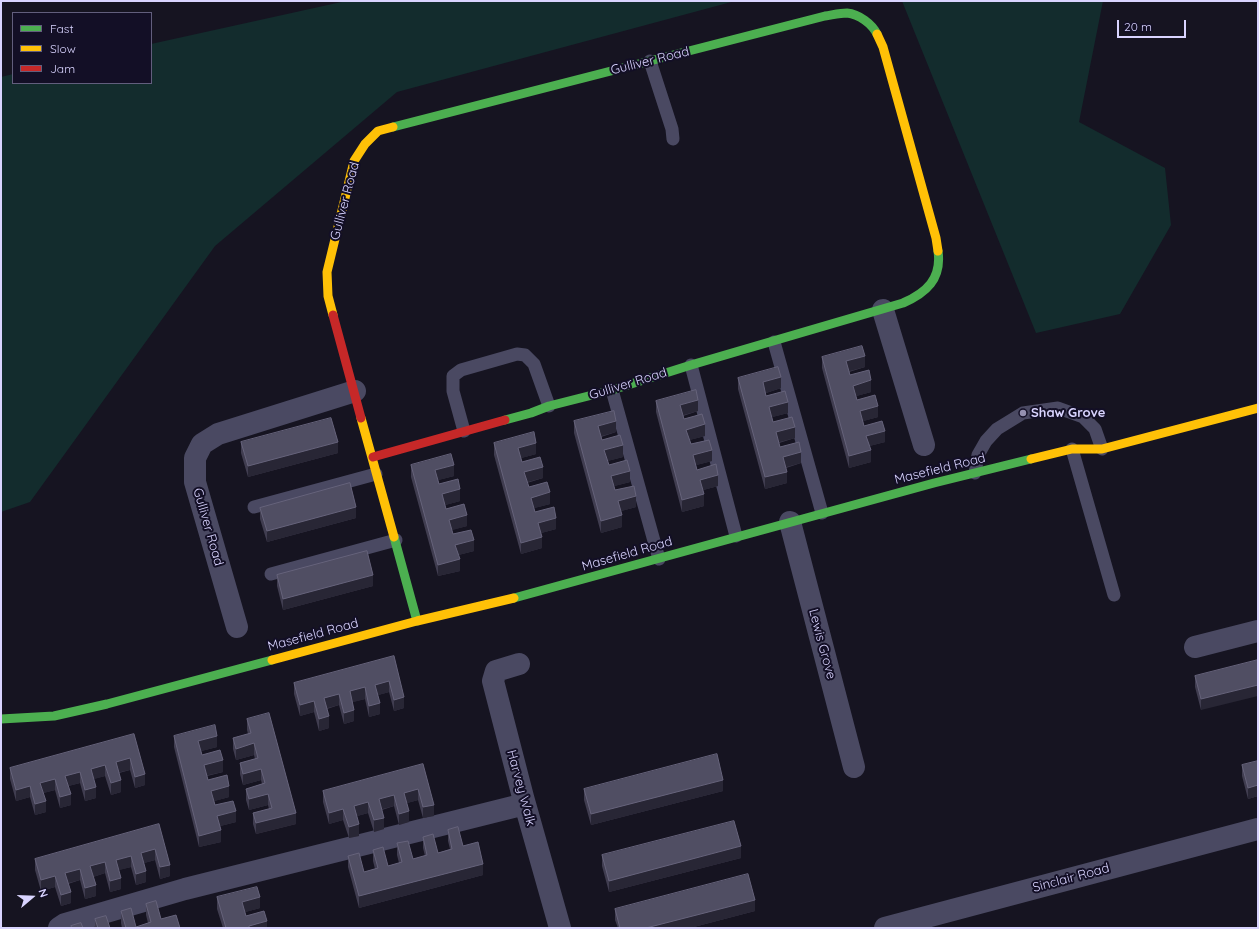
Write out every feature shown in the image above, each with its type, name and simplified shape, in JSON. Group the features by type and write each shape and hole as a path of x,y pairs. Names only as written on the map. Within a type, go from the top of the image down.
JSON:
{"street":[{"name":"Gulliver Road","path":"373,457 531,414 549,406 612,390 691,365 883,310 909,302 924,292 935,278 939,260 936,238 883,47 875,30 864,19 848,13 825,16 378,131 365,144 354,161 327,272 328,296 417,621"},
{"path":"883,310 924,446"},
{"name":"Gulliver Road","path":"236,627 195,482 196,458 202,444 218,434 355,391"},
{"name":"Masefield Road","path":"1,719 54,716 107,704 417,621 531,594 736,536 934,483 1072,449 1102,449 1258,408"},
{"name":"Lewis Grove","path":"790,522 854,767"},
{"path":"1195,647 1258,631"},
{"name":"Harvey Walk","path":"519,664 496,671 492,681 560,928"},
{"path":"59,928 65,924 186,889 525,804"},
{"name":"Sinclair Road","path":"894,927 1258,829"}],"lane":[{"path":"650,61 672,129 673,139"},
{"path":"774,342 822,513"},
{"path":"464,431 453,391 453,376 461,370 517,354 525,355 534,364 549,406"},
{"path":"691,365 736,536"},
{"path":"612,390 659,559"},
{"path":"976,473 978,455 986,441 997,429 1024,413 1058,408 1083,417 1095,429 1102,449"},
{"path":"1072,449 1114,595"},
{"path":"254,507 376,474"},
{"path":"271,574 396,540"}],"green space":[{"path":"346,1 735,1 397,92 215,246 30,502 1,512 1,77 12,74 12,84 152,84 152,44"},
{"path":"902,1 1103,1 1079,122 1165,168 1171,225 1120,314 1036,333"}],"building":[{"path":"862,346 865,356 846,361 850,375 869,370 871,380 853,386 857,400 875,395 878,406 860,411 864,426 882,421 885,431 866,436 871,450 849,456 822,357"},
{"path":"778,367 781,377 763,382 766,396 785,391 788,402 769,407 773,422 792,417 795,427 776,432 780,447 799,442 801,452 783,457 787,472 765,477 738,378"},
{"path":"696,390 698,400 680,405 684,419 702,414 705,424 686,430 691,444 709,440 712,450 693,455 697,470 716,464 718,475 700,480 704,494 682,500 656,401"},
{"path":"614,411 616,421 598,426 602,440 620,435 623,445 604,450 609,465 627,460 630,471 611,476 615,490 634,486 636,496 618,501 622,515 601,521 574,421"},
{"path":"331,418 338,442 248,466 241,442"},
{"path":"534,432 536,443 518,448 522,462 540,457 543,467 524,472 529,487 547,482 550,492 531,498 535,512 554,507 556,518 538,523 542,537 521,543 494,443"},
{"path":"451,454 454,465 435,470 439,484 458,479 460,489 442,494 446,509 464,504 467,515 449,520 453,534 471,530 474,540 455,545 460,559 438,565 411,465"},
{"path":"350,483 356,507 267,531 260,508"},
{"path":"367,551 373,575 283,599 277,575"},
{"path":"394,656 404,697 394,700 389,681 375,685 380,703 369,706 365,687 350,691 354,710 344,713 339,694 324,698 329,716 319,719 314,701 300,705 294,683"},
{"path":"1258,660 1258,685 1201,699 1195,676"},
{"path":"269,713 296,813 256,823 253,813 272,808 268,794 249,799 246,789 265,783 261,769 243,774 240,763 258,758 254,743 236,749 233,738 251,733 247,719"},
{"path":"215,725 217,736 198,741 202,755 220,750 223,760 204,765 208,780 227,775 229,786 211,791 215,805 233,801 236,811 217,816 221,830 199,836 174,736"},
{"path":"134,734 145,774 135,777 130,758 116,762 121,780 111,783 105,765 91,769 96,787 85,790 80,772 65,776 71,794 60,797 55,779 40,783 46,801 35,804 30,786 16,790 10,768"},
{"path":"717,754 723,780 591,814 584,789"},
{"path":"1258,761 1258,785 1248,788 1242,765"},
{"path":"423,764 434,805 423,807 418,789 404,793 409,811 399,814 394,795 379,799 384,818 374,820 368,802 354,806 359,824 349,827 343,809 329,813 323,791"},
{"path":"734,821 741,846 609,881 602,855"},
{"path":"159,824 170,865 160,867 155,849 141,853 146,871 136,874 131,856 116,860 121,878 110,881 105,862 90,866 96,885 85,888 80,869 65,873 71,892 61,895 55,876 41,880 35,859"},
{"path":"458,827 463,846 478,842 483,864 359,896 348,856 359,853 364,872 378,868 373,850 383,847 388,866 402,862 397,843 408,841 413,859 427,855 423,837 433,834 438,853 452,849 448,830"},
{"path":"748,874 755,900 646,928 620,928 615,909"},
{"path":"257,887 260,897 242,902 246,916 264,911 267,921 249,926 249,928 226,928 217,897"},
{"path":"156,901 161,919 176,915 180,928 126,928 121,911 131,908 136,927 151,922 146,904"},
{"path":"106,916 110,928 98,928 95,919"},
{"path":"81,923 83,928 72,928 71,926"}],"traffic: fast":[{"path":"393,127 825,16 847,13 856,15 868,23 877,34"},
{"path":"505,420 531,413 549,406 612,390 691,365 903,303 919,295 931,284 935,277 939,261 938,251"},
{"path":"514,598 934,483 1031,459"},
{"path":"394,537 417,621"},
{"path":"1,719 54,716 107,704 272,660"}],"traffic: slow":[{"path":"877,34 883,47 936,238 938,251"},
{"path":"333,315 328,296 327,272 354,161 365,144 378,131 393,127"},
{"path":"1031,459 1072,449 1102,449 1258,408"},
{"path":"361,418 394,537"},
{"path":"272,660 417,621 514,598"}],"traffic: jam":[{"path":"333,315 361,418"},
{"path":"373,457 505,420"}],"place":[{"name":"Shaw Grove","path":"1023,413"}]}
